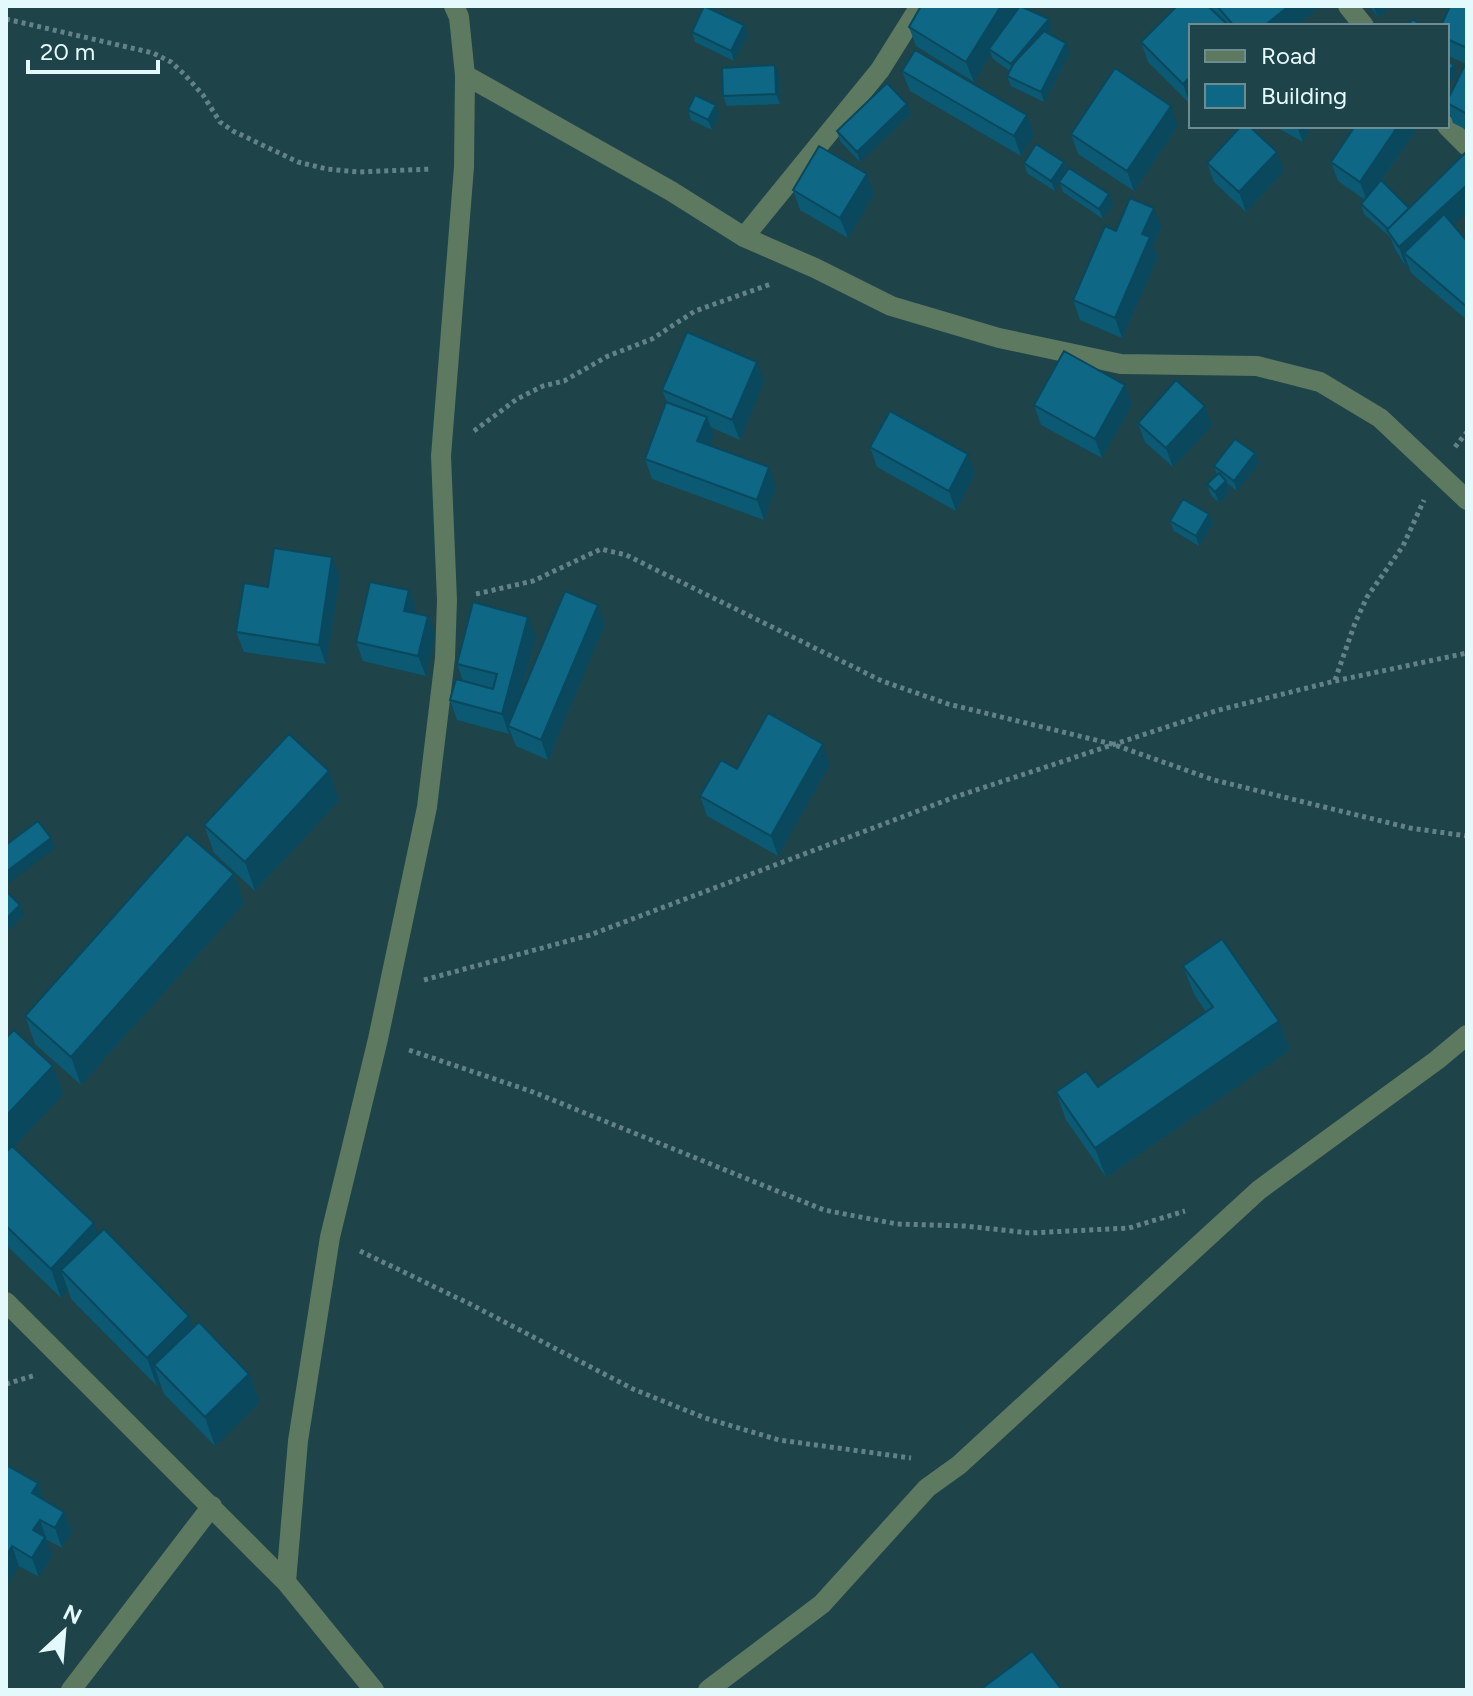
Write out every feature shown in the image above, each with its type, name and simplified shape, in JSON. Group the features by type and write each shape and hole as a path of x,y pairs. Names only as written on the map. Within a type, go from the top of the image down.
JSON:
{"street":[{"path":"744,237 880,70 920,6"},
{"path":"1348,6 1362,24"},
{"path":"286,1582 298,1441 330,1237 378,1039 427,807 445,658 447,600 441,456 464,167 465,75 460,10"},
{"path":"465,75 616,159 744,237 891,306 999,338 1121,364 1257,366 1320,382 1380,418 1467,500"},
{"path":"1449,128 1467,146"},
{"path":"708,1690 822,1604 927,1488 959,1465 1259,1190 1467,1035"},
{"path":"6,1302 286,1582 374,1690"},
{"path":"71,1690 212,1506"}],"path":[{"path":"6,19 153,53 171,62 203,95 220,122 298,162 358,172 464,167"},
{"path":"441,456 530,392 564,381 608,356 652,339 695,311 815,268"},
{"path":"1335,681 1361,610 1403,546 1437,471"},
{"path":"447,600 533,581 601,549 626,555 882,681 948,704 1112,744 1214,780 1410,828 1467,836"},
{"path":"388,990 590,935 955,797 1215,711 1467,653"},
{"path":"378,1039 533,1092 824,1210 897,1224 965,1226 1030,1233 1129,1228 1187,1211"},
{"path":"330,1237 470,1304 633,1389 705,1418 779,1440 959,1465"}],"building":[{"path":"704,6 744,25 731,51 692,32"},
{"path":"921,6 1001,6 966,62 909,27"},
{"path":"1020,6 1049,19 1011,64 989,49"},
{"path":"1177,6 1208,6 1227,24 1189,24 1189,78 1183,84 1141,42"},
{"path":"1217,6 1289,6 1266,24 1232,24"},
{"path":"1450,6 1467,6 1467,48 1449,40 1449,24 1442,24"},
{"path":"1044,31 1066,43 1041,92 1007,76 1014,63"},
{"path":"915,50 1027,115 1014,136 902,71"},
{"path":"1467,61 1467,114 1449,104 1449,97"},
{"path":"775,65 776,94 723,96 722,68"},
{"path":"1115,68 1171,106 1127,171 1071,134"},
{"path":"887,83 907,104 857,152 837,131"},
{"path":"695,95 716,105 708,120 688,110"},
{"path":"1239,128 1251,128 1277,152 1239,192 1207,163"},
{"path":"1354,128 1397,128 1360,182 1331,162"},
{"path":"1036,144 1064,162 1051,181 1024,163"},
{"path":"819,146 867,174 840,218 793,190"},
{"path":"1466,152 1467,185 1399,247 1387,230"},
{"path":"1069,168 1109,194 1099,209 1059,182"},
{"path":"1381,180 1409,208 1388,229 1361,204"},
{"path":"1130,198 1154,208 1142,234 1150,237 1115,318 1073,300 1105,226 1116,231"},
{"path":"1444,214 1467,241 1467,307 1404,253"},
{"path":"687,332 757,362 732,420 662,390"},
{"path":"1064,351 1125,385 1095,439 1034,405"},
{"path":"1176,380 1205,406 1166,448 1138,423"},
{"path":"666,402 707,417 697,441 769,467 757,500 645,459"},
{"path":"890,411 968,454 949,491 870,447"},
{"path":"1235,439 1255,453 1234,481 1214,466"},
{"path":"1219,473 1226,481 1215,492 1207,484"},
{"path":"1183,499 1209,514 1196,536 1170,521"},
{"path":"274,548 332,557 319,645 236,632 244,583 268,587"},
{"path":"370,582 409,590 404,611 428,616 418,656 356,642"},
{"path":"565,591 598,605 541,740 508,726"},
{"path":"473,602 528,617 502,714 450,700 456,679 493,689 497,674 457,664"},
{"path":"768,713 823,744 771,836 700,796 721,760 737,769"},
{"path":"289,734 329,771 245,862 204,825"},
{"path":"38,821 51,838 6,872 6,845"},
{"path":"187,834 234,874 71,1057 25,1016"},
{"path":"6,891 20,905 6,919"},
{"path":"1222,939 1279,1021 1095,1148 1056,1092 1086,1071 1098,1087 1213,1007 1183,966"},
{"path":"14,1030 53,1066 6,1116 6,1038"},
{"path":"12,1146 94,1223 51,1269 6,1226 6,1152"},
{"path":"104,1229 189,1316 147,1358 61,1270"},
{"path":"199,1322 249,1374 205,1417 154,1365"},
{"path":"6,1465 38,1483 32,1493 64,1512 55,1528 40,1520 33,1530 45,1537 32,1558 12,1546 6,1556"},
{"path":"1032,1651 1062,1690 980,1690"}]}
